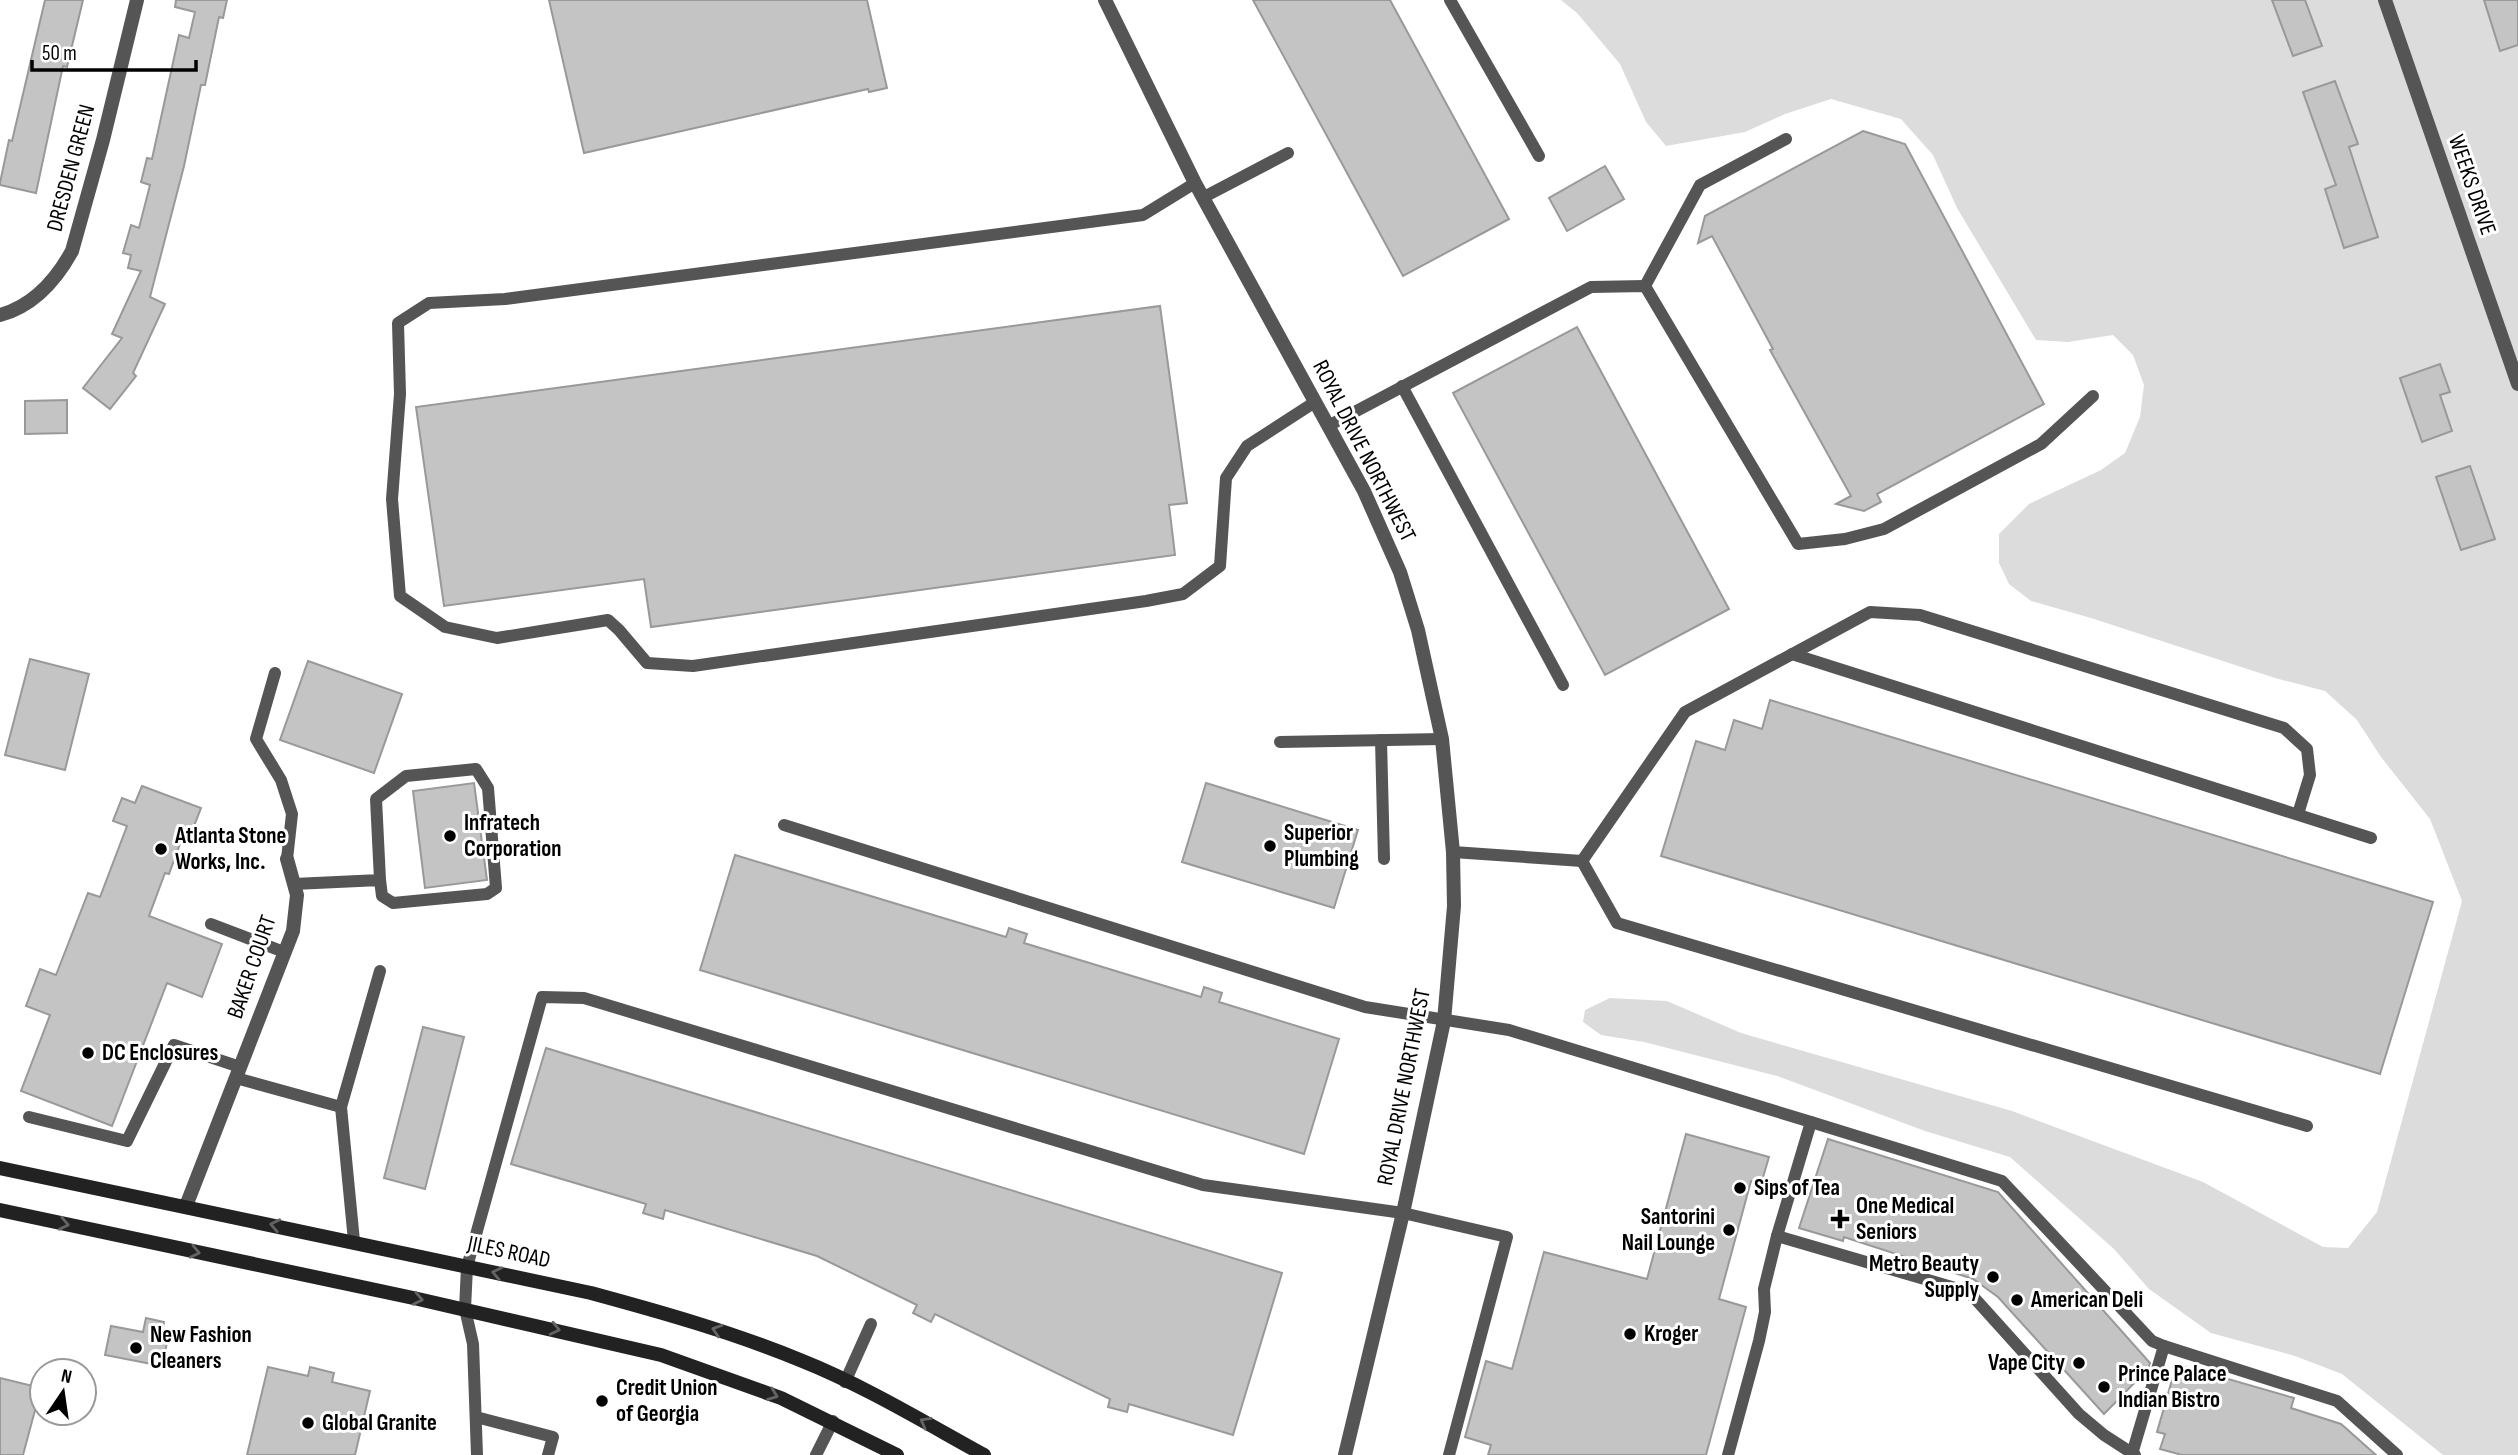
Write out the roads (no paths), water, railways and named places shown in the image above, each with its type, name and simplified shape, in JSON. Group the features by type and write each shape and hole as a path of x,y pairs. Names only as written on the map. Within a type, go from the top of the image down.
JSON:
{"street":[{"name":"DRESDEN GREEN","path":"0,315 25,304 47,287 72,251 103,140 137,0"},
{"name":"ROYAL DRIVE NORTHWEST","path":"1105,0 1195,183 1364,491 1400,572 1418,630 1442,739 1453,852 1454,906 1444,1021 1403,1213 1345,1455"},
{"name":"WEEKS DRIVE","path":"2385,0 2518,384"},
{"name":"BAKER COURT","path":"186,1206 293,931 297,894 287,859"},
{"name":"JILES ROAD","path":"0,1168 354,1241 591,1293 668,1314 802,1360 985,1455"},
{"path":"0,1210 465,1309 661,1355 781,1398 833,1421 897,1455"}],"lane":[{"path":"1450,0 1539,156"},
{"path":"1645,286 1700,185 1786,139"},
{"path":"1204,197 1288,153"},
{"path":"1195,183 1143,215 505,299 429,303 398,323 400,394 392,499 400,596 444,627 497,638 608,620 647,663 693,666 1183,594 1220,566 1226,478 1247,446 1315,402"},
{"path":"1328,426 1591,287 1645,286"},
{"path":"1645,286 1798,544 1845,539 1884,529 2041,444 2094,396"},
{"path":"1402,386 1563,685"},
{"path":"1582,861 1685,712 1870,612 1920,615 2284,728 2307,749 2310,775 2298,814"},
{"path":"1792,654 2371,838"},
{"path":"275,673 256,739 281,780 292,814 287,859"},
{"path":"1280,741 1442,739"},
{"path":"1381,740 1384,859"},
{"path":"475,769 488,788 496,888 487,894 393,903 382,895 380,880 376,799 405,776 475,769"},
{"path":"784,825 1365,1006 1509,1031 2002,1181 2152,1342 2337,1401 2397,1455"},
{"path":"1453,852 1582,861"},
{"path":"1582,861 1617,923 2306,1126"},
{"path":"294,884 380,880"},
{"path":"211,924 284,953"},
{"path":"354,1241 341,1107 380,971"},
{"path":"477,1455 473,1344 465,1309 467,1267 542,998 584,998 1202,1185 1403,1213 1507,1237 1449,1455"},
{"path":"29,1116 127,1141 174,1045 238,1073 341,1107"},
{"path":"1728,1455 1759,1341 1765,1312 1764,1289 1776,1236 1811,1122"},
{"path":"1776,1236 1969,1292 2080,1414 2133,1455 2164,1346"},
{"path":"845,1382 871,1324"},
{"path":"476,1417 553,1437 548,1455"},
{"path":"816,1455 833,1421"}],"place":[{"name":"Infratech Corporation","path":"450,836"},
{"name":"Superior Plumbing","path":"1270,846"},
{"name":"Atlanta Stone Works, Inc.","path":"161,849"},
{"name":"DC Enclosures","path":"88,1053"},
{"name":"Sips of Tea","path":"1740,1188"},
{"name":"One Medical Seniors","path":"1840,1219"},
{"name":"Santorini Nail Lounge","path":"1729,1230"},
{"name":"Metro Beauty Supply","path":"1993,1277"},
{"name":"American Deli","path":"2017,1300"},
{"name":"Kroger","path":"1630,1334"},
{"name":"New Fashion Cleaners","path":"136,1348"},
{"name":"Vape City","path":"2079,1363"},
{"name":"Prince Palace Indian Bistro","path":"2104,1387"},
{"name":"Credit Union of Georgia","path":"602,1401"},
{"name":"Global Granite","path":"308,1423"}]}
